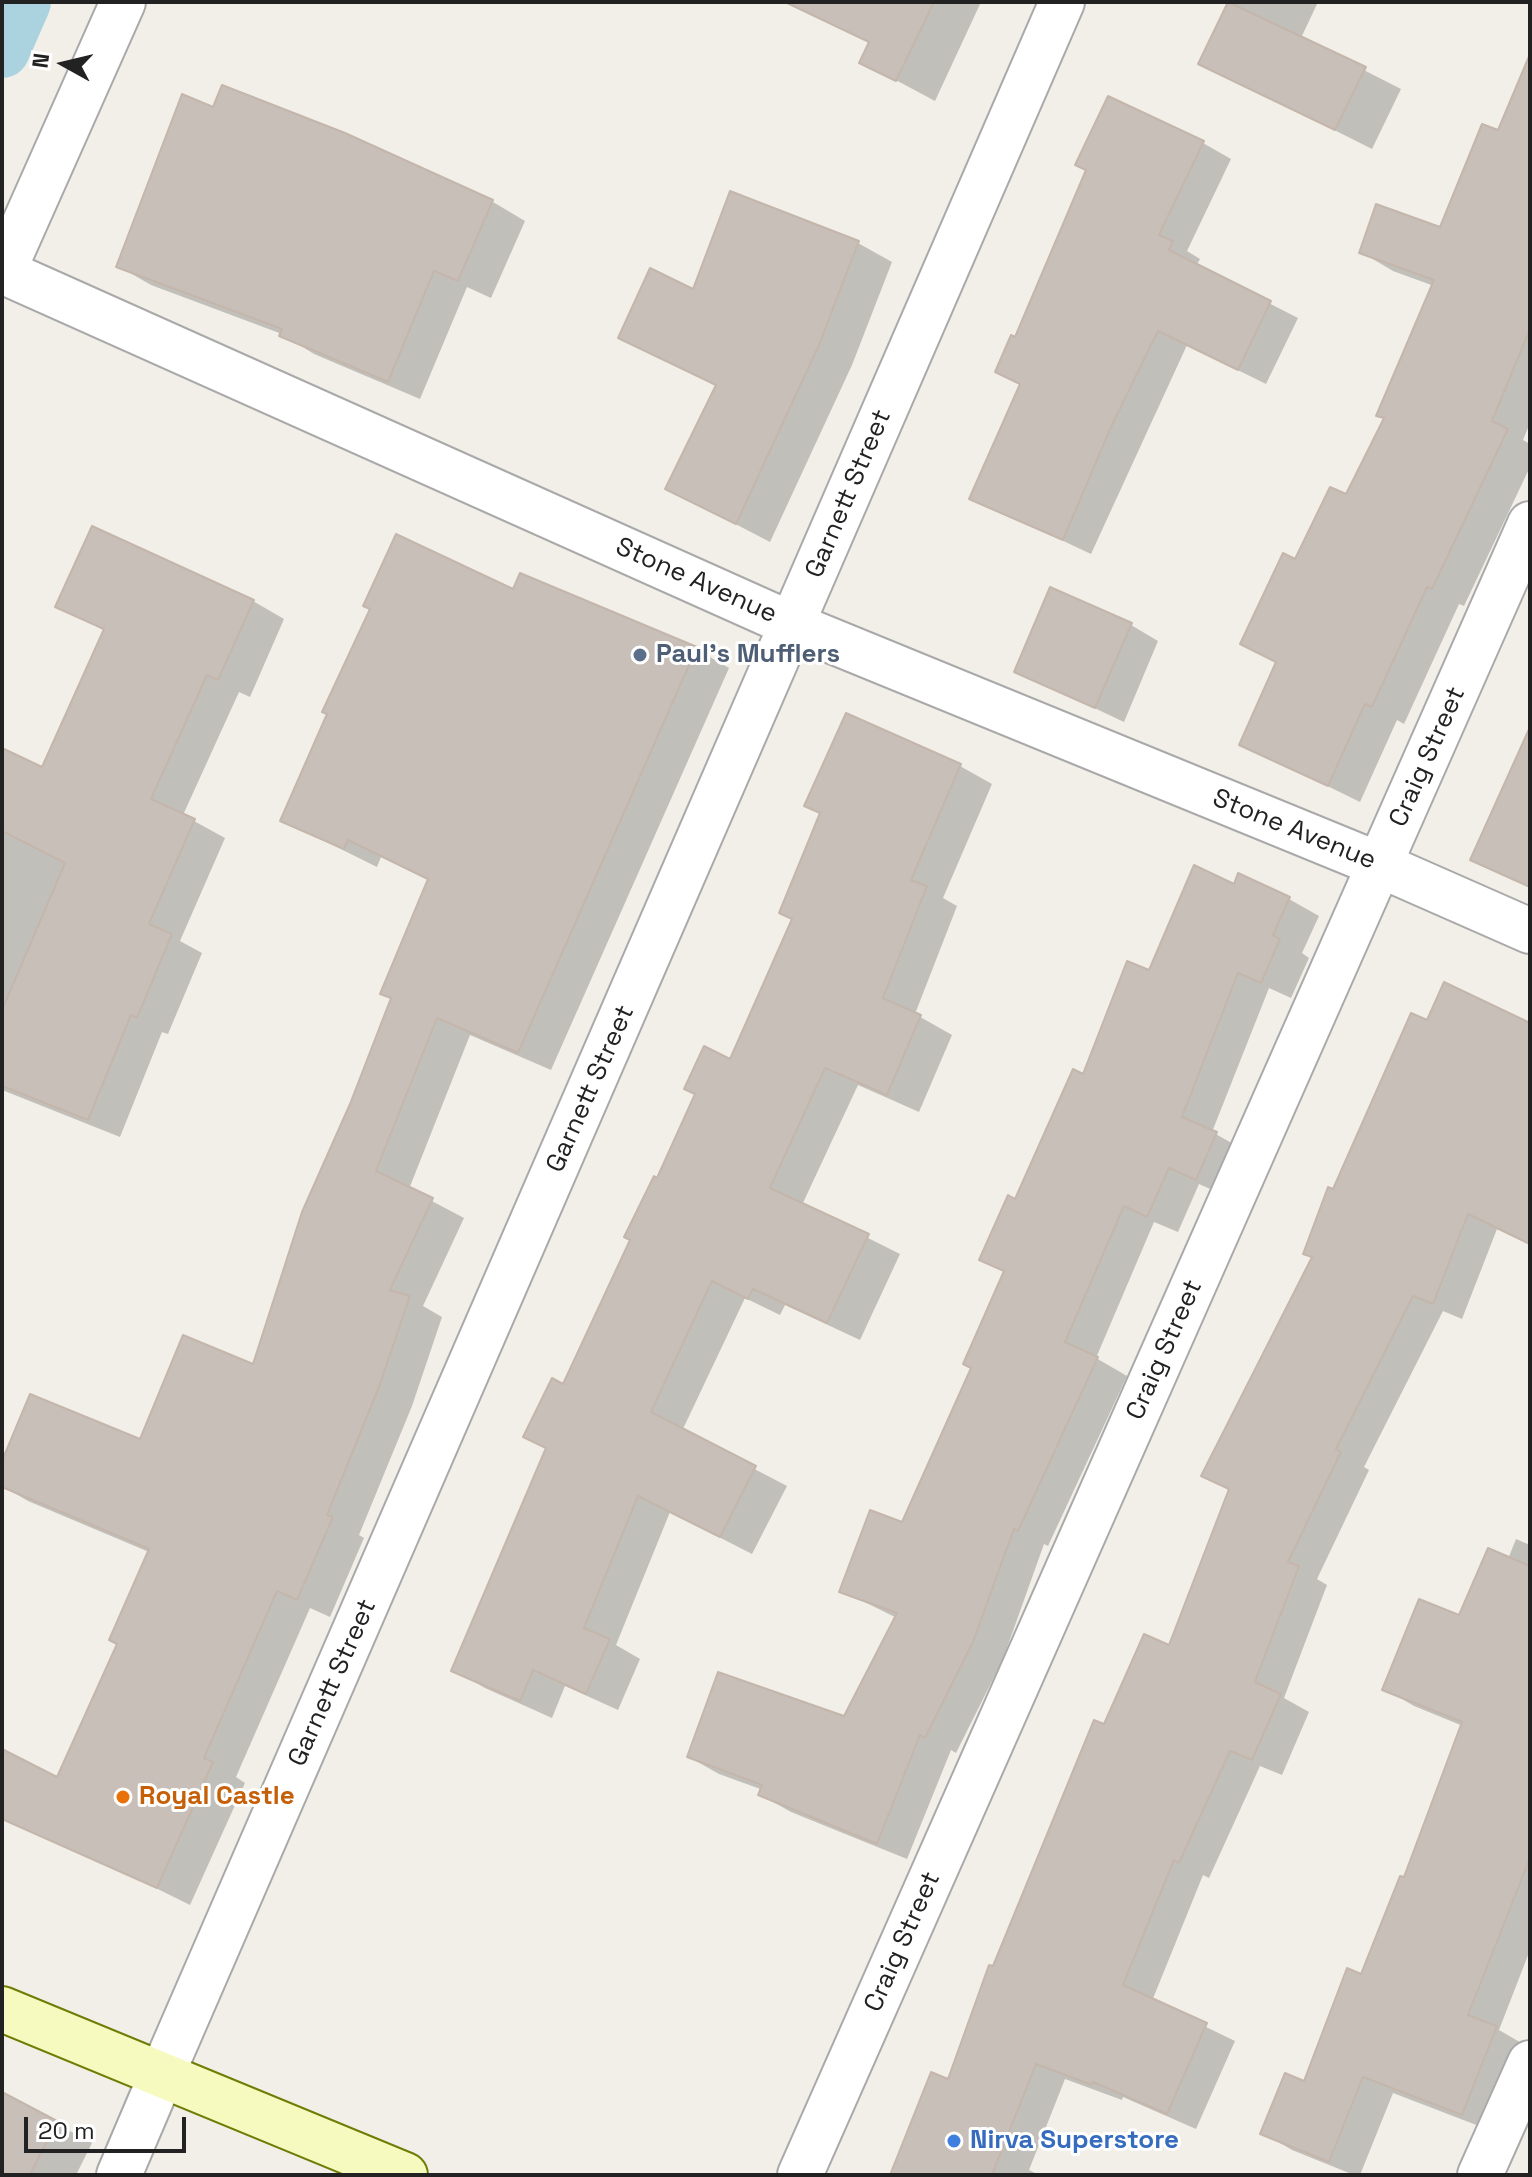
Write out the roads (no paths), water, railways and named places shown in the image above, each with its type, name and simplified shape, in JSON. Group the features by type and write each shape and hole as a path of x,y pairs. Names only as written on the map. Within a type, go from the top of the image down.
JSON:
{"main road":[{"path":"2,2009 405,2175"}],"street":[{"path":"2,272 123,2"},
{"name":"Garnett Street","path":"119,2175 1062,2"},
{"name":"Stone Avenue","path":"2,272 793,625 1380,865 1530,931"},
{"name":"Craig Street","path":"800,2175 1530,524"},
{"path":"1480,2175 1530,2063"}],"waterway":[{"path":"2,50 23,2"}],"place":[{"name":"Paul’s Mufflers","path":"640,655"},
{"name":"Royal Castle","path":"123,1797"},
{"name":"Nirva Superstore","path":"954,2141"}]}
